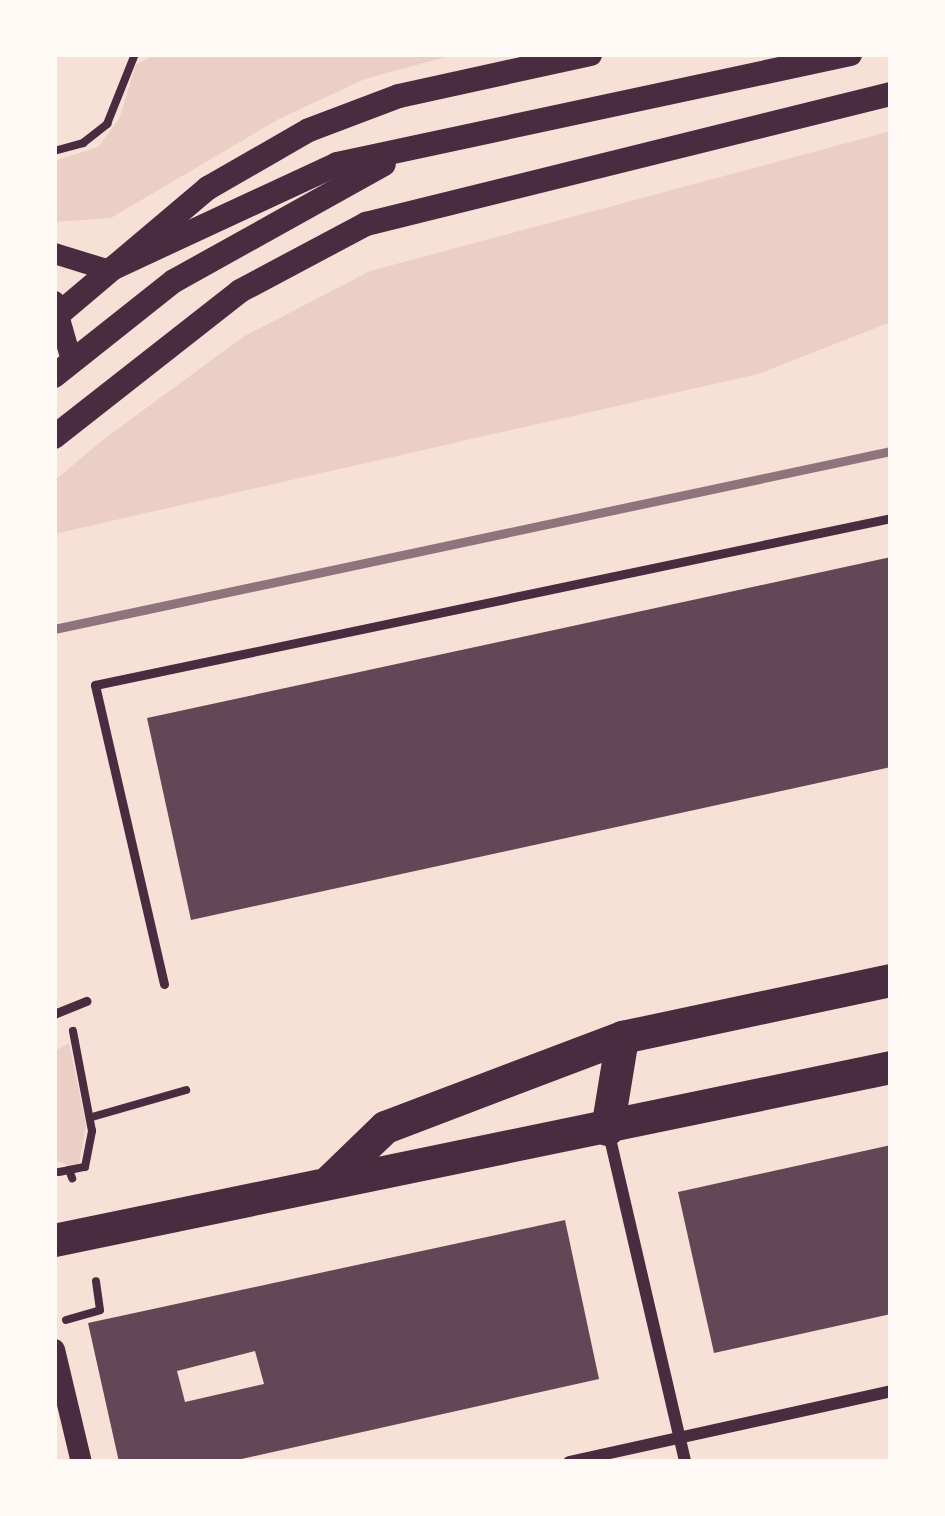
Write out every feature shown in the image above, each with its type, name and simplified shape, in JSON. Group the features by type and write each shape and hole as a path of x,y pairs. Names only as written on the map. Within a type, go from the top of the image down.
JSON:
{"highway":[{"path":"328,1182 386,1127 622,1037 891,980"},
{"path":"607,1129 622,1037"},
{"path":"54,1240 607,1129 891,1066"}],"main road":[{"path":"56,311 208,188 309,130 399,96 590,54"},
{"path":"109,270 305,174 850,54"},
{"path":"54,437 240,291 366,224 891,94"},
{"path":"60,364 241,240 414,151"}],"street":[{"path":"54,253 109,270"},
{"path":"56,311 60,364"},
{"path":"607,1129 685,1462"},
{"path":"54,1349 81,1462"},
{"path":"569,1462 891,1391"}],"lane":[{"path":"164,984 95,685 891,518"},
{"path":"54,1014 87,1000"}],"path":[{"path":"54,151 83,143 107,124 135,54"},
{"path":"67,1173 85,1166 92,1117 68,1007"},
{"path":"92,1117 186,1090"},
{"path":"64,1321 100,1310 96,1282"}],"shaded area":[{"path":"155,54 457,54 365,79 279,119 111,218 54,222 54,161 98,147 119,119 136,65"},
{"path":"891,131 891,322 758,374 54,534 54,481 104,439 243,337 370,271"},
{"path":"69,1043 86,1125 79,1164 70,1166 54,1160 54,1052"}],"building":[{"path":"891,557 891,767 191,920 147,718"},
{"path":"891,1145 891,1314 714,1353 678,1192"},
{"path":"565,1220 599,1379 228,1462 119,1462 88,1323","holes":["255,1351 264,1384 185,1402 177,1371"]}],"railway":[{"path":"54,629 891,451"}]}
